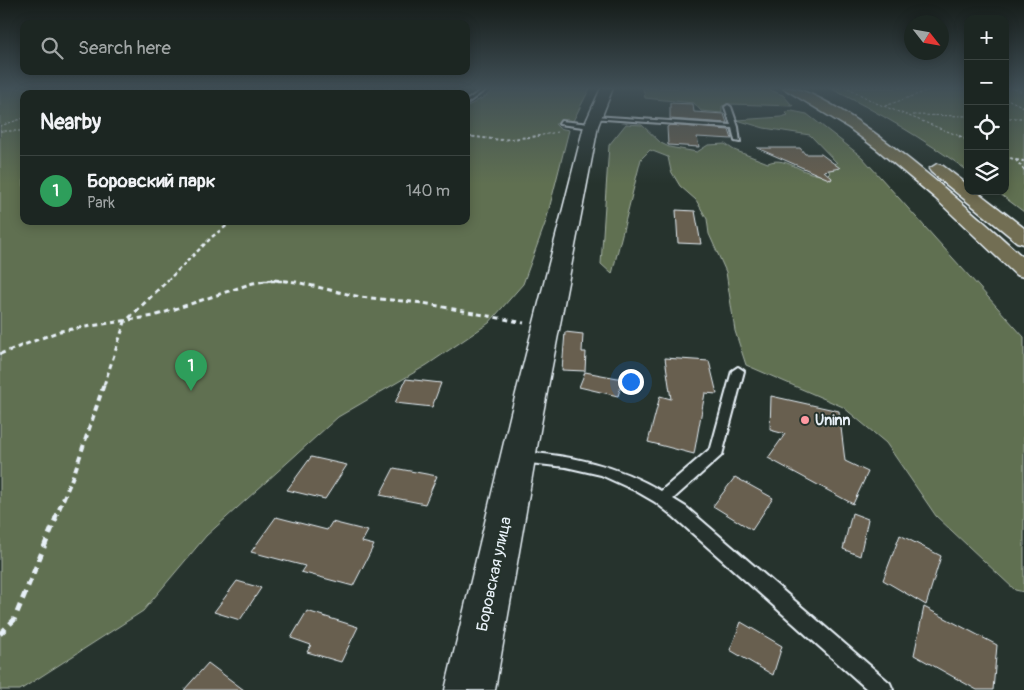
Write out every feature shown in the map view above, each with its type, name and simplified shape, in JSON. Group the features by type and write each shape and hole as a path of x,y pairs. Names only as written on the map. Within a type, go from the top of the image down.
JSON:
{"main road":[{"path":"846,120 877,141 914,171 1024,270"},
{"path":"869,120 898,138"},
{"path":"925,159 1024,238"}],"street":[{"name":"Боровская улица","path":"470,690 518,457 592,122"}],"lane":[{"path":"733,120 738,141"},
{"path":"561,123 592,122 735,127"},
{"path":"663,499 717,451 738,371"},
{"path":"518,457 563,460 591,465 618,474 654,492 883,690"}],"path":[{"path":"0,126 17,120"},
{"path":"923,120 964,138"},
{"path":"0,131 20,131"},
{"path":"470,137 496,141 530,140 564,131"},
{"path":"1009,157 1024,161"},
{"path":"1016,160 1024,170"},
{"path":"0,634 14,620 71,479 125,322 213,236 228,225"},
{"path":"0,354 60,331 125,322 182,308 253,284 273,280 296,282 360,297 423,303 527,324"}],"green space":[{"path":"0,120 20,120 20,225 470,225 470,120 573,120 572,123 555,124 559,128 569,130 546,221 523,284 489,323 427,365 338,417 206,536 143,611 20,690 0,690"},
{"path":"738,120 815,120 862,157 1024,337 1024,592 1015,590 936,516 886,443 843,407 746,365 735,331 726,272 709,234 707,219 696,200 680,186 671,171 668,157 650,150 641,159 612,274 601,264 609,145 626,124 642,125 661,143 669,147 697,152 708,145 725,144 734,150 768,163 775,161 783,162 813,174 830,174 829,171 819,166 837,163 810,135 764,128"},
{"path":"890,120 964,120 964,168"},
{"path":"1009,120 1024,120 1024,212 1001,195 1009,195"}],"building":[{"path":"687,120 726,120 727,123"},
{"path":"670,125 729,130 732,139 697,137 699,147 668,145 667,127"},
{"path":"757,148 800,148 805,154 821,154 840,168 824,171 832,178 831,180"},
{"path":"676,210 695,211 701,244 678,243"},
{"path":"565,332 583,334 582,352 586,352 585,371 562,370"},
{"path":"665,358 709,361 717,394 705,393 694,454 648,442 660,396 671,399"},
{"path":"585,372 623,379 618,396 579,387"},
{"path":"406,379 441,383 432,407 395,403"},
{"path":"771,396 839,411 845,461 868,472 853,504 768,458 785,434 770,430"},
{"path":"311,457 347,465 325,499 287,490"},
{"path":"394,468 437,476 425,504 380,495"},
{"path":"735,477 773,498 752,530 713,506"},
{"path":"852,513 868,519 860,556 843,549"},
{"path":"276,517 327,530 332,522 368,531 362,542 374,545 353,586 301,572 305,566 251,552"},
{"path":"900,535 941,556 926,605 883,580"},
{"path":"237,581 261,588 240,620 214,612"},
{"path":"924,607 997,645 993,690 977,690 914,655"},
{"path":"307,611 358,627 341,662 307,652 311,645 291,638"},
{"path":"741,622 782,646 773,675 730,650"},
{"path":"208,663 244,690 184,690"}],"place":[{"name":"Боровский парк","path":"191,391"},
{"name":"Uninn","path":"805,420"}]}
